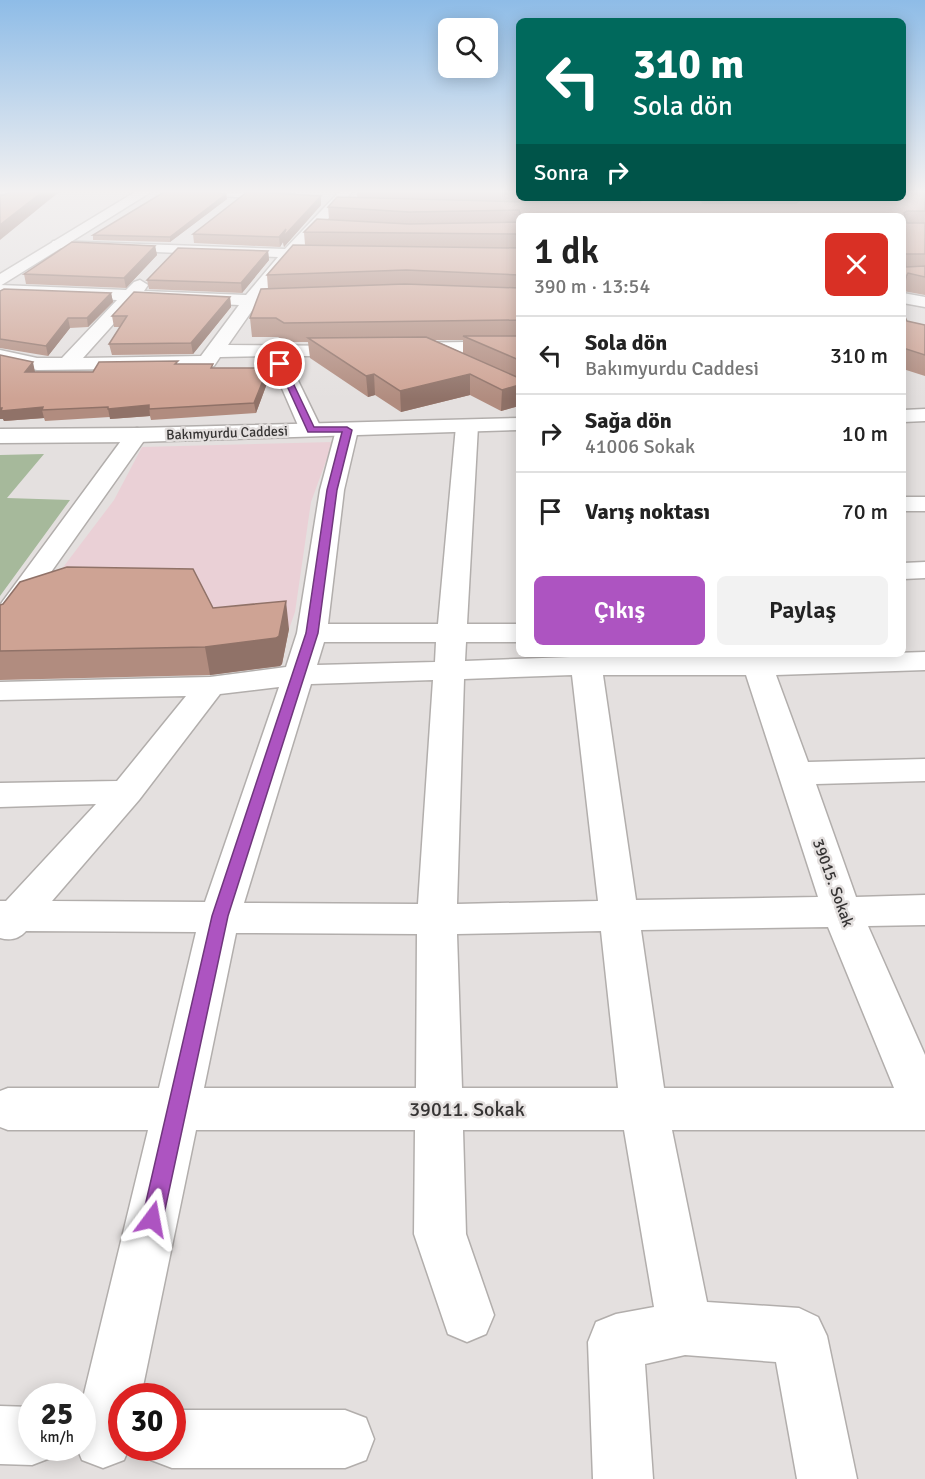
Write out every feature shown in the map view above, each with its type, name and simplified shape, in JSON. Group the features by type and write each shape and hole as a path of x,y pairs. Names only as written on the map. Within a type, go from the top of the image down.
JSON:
{"street":[{"path":"0,269 17,261"},
{"path":"0,281 29,261"},
{"path":"67,364 163,261"},
{"path":"211,357 251,300 283,261"},
{"path":"0,290 251,300 323,297"},
{"path":"906,299 925,302"},
{"path":"392,349 516,347"},
{"path":"428,349 468,368"},
{"path":"0,356 37,364 67,364 275,352 369,350"},
{"path":"102,1439 220,916 312,633 332,490 329,430 275,352"},
{"path":"906,416 925,415"},
{"name":"Bakımyurdu Caddesi","path":"0,438 516,424"},
{"path":"467,426 449,671 437,919 440,1234 467,1315"},
{"path":"0,624 137,435"},
{"path":"906,504 925,504"},
{"path":"906,571 925,570"},
{"path":"312,633 516,633"},
{"path":"585,660 644,1109 685,1328"},
{"path":"0,691 210,686 299,675 449,671 585,660 925,661"},
{"name":"39015. Sokak","path":"756,660 842,912 925,1108"},
{"path":"5,922 127,792 210,686"},
{"path":"795,773 925,770"},
{"path":"0,795 127,792"},
{"path":"5,922 220,916 437,919 925,910"},
{"name":"39011. Sokak","path":"8,1109 925,1108"},
{"path":"623,1479 616,1342 685,1328 799,1336 827,1479"},
{"path":"0,1435 18,1436"},
{"path":"186,1439 345,1439"}],"shaded area":[{"path":"333,442 311,502 295,612 289,629 61,570 114,500 142,447"}],"green space":[{"path":"44,454 7,498 70,500 0,596 0,455"}],"building":[{"path":"43,261 140,261 124,278 24,274"},
{"path":"165,261 260,261 241,283 147,280"},
{"path":"279,261 516,261 516,275 406,270 267,275"},
{"path":"925,266 925,277 908,273 906,277 906,267"},
{"path":"405,284 516,288 516,320 284,323 276,318 250,318 261,289"},
{"path":"4,289 111,293 87,318 68,318 46,346 0,339 0,291"},
{"path":"134,292 230,297 191,343 109,344 127,316 112,316"},
{"path":"906,319 925,325 925,355 906,349"},
{"path":"463,336 516,336 516,359"},
{"path":"426,337 516,377 516,386 502,390 470,374 400,391 374,374 366,376 308,338"},
{"path":"0,355 33,362 25,372 93,372 99,362 178,361 175,364 213,364 211,368 268,368 254,403 149,409 149,405 108,409 108,407 42,410 43,407 1,411"},
{"path":"67,567 193,569 213,608 286,601 279,636 205,647 0,651 0,605 20,582"}],"route":[{"path":"152,1219 220,916 312,633 332,490 347,430 311,430 280,364"}]}
